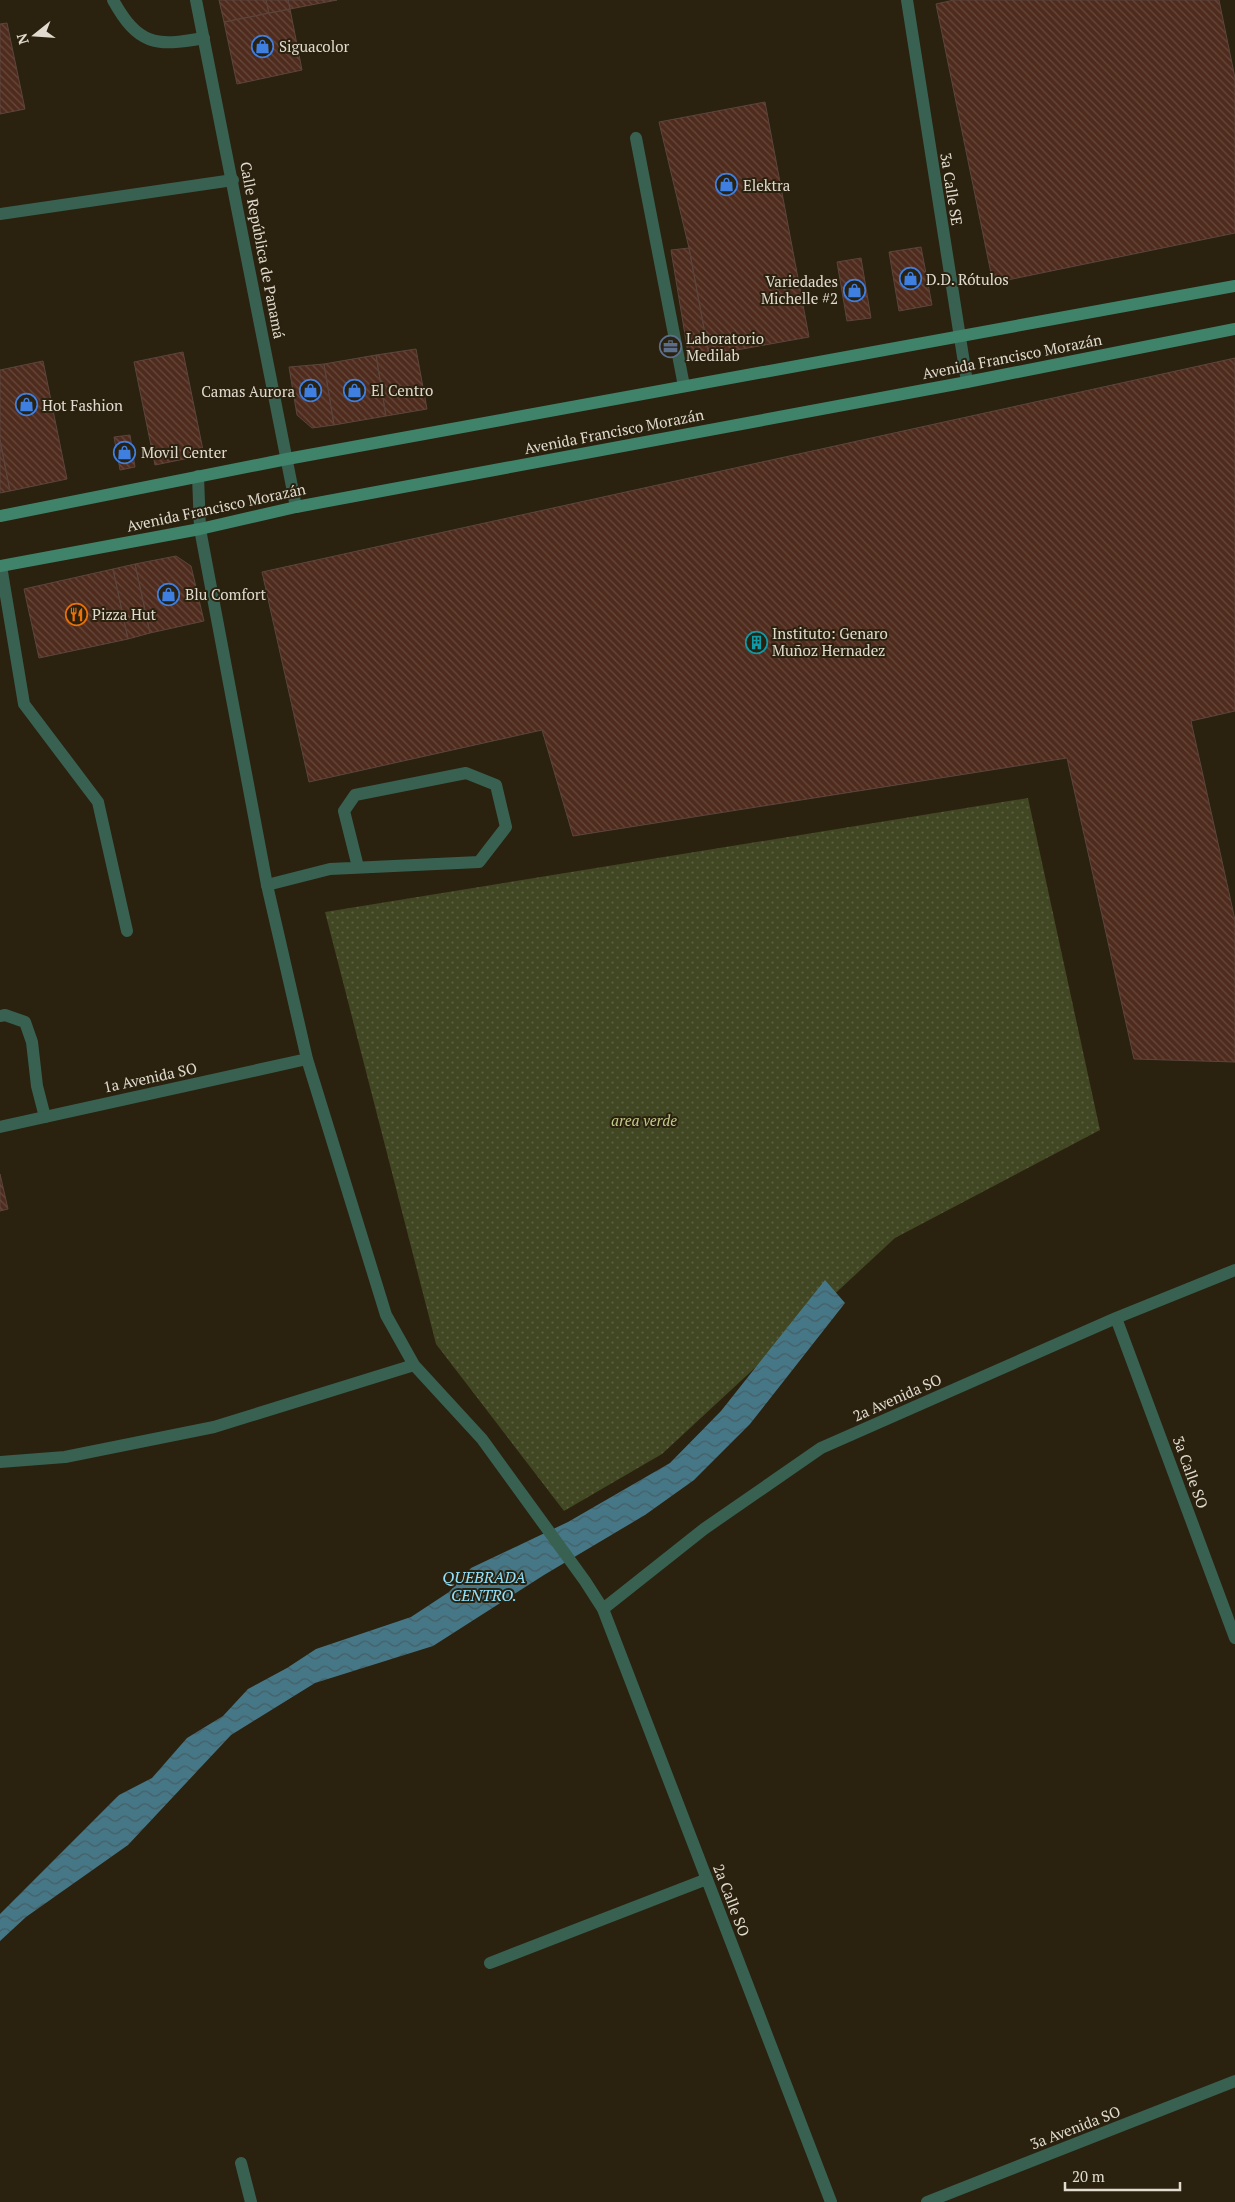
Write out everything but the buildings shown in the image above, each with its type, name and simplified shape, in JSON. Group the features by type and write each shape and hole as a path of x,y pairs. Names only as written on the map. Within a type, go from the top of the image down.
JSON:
{"main road":[{"name":"Avenida Francisco Morazán","path":"0,516 287,459 1235,286"},
{"name":"Avenida Francisco Morazán","path":"0,566 200,529 296,507 966,382 1235,329"}],"street":[{"path":"112,0 125,22 149,40 174,44 204,38"},
{"name":"Calle República de Panamá","path":"196,0 296,507"},
{"name":"3a Calle SE","path":"907,0 966,382"},
{"path":"636,138 684,386"},
{"path":"0,214 233,180"},
{"name":"2a Calle SO","path":"198,476 200,529 267,884 307,1059 386,1315 414,1365 482,1439 546,1530 585,1581 603,1609 831,2202"},
{"path":"0,566 24,704 98,802 127,931"},
{"path":"267,884 330,868 358,867 479,862 506,827 496,785 466,773 355,795 344,811 358,867"},
{"path":"0,1016 5,1015 25,1022 32,1042 37,1086 45,1117"},
{"name":"1a Avenida SO","path":"0,1127 307,1059"},
{"name":"2a Avenida SO","path":"603,1609 704,1529 821,1448 1116,1318 1235,1270"},
{"name":"3a Calle SO","path":"1116,1318 1235,1638"},
{"path":"0,1462 65,1457 214,1427 414,1365"},
{"path":"490,1963 707,1879"},
{"name":"3a Avenida SO","path":"927,2202 1235,2081"},
{"path":"240,2163 251,2202"}],"green space":[{"name":"area verde","path":"1028,798 1100,1130 895,1238 662,1454 564,1511 436,1344 325,912"}],"water":[{"name":"QUEBRADA CENTRO.","path":"825,1280 845,1303 750,1424 694,1480 645,1515 544,1575 433,1646 315,1683 231,1735 128,1845 26,1917 0,1941 0,1914 119,1795 152,1778 187,1738 223,1716 248,1689 287,1668 316,1649 411,1617 449,1592 471,1568 568,1522 670,1463 721,1411"}],"place":[{"name":"Siguacolor","path":"263,46"},
{"name":"Elektra","path":"727,185"},
{"name":"D.D. Rótulos","path":"910,279"},
{"name":"Variedades Michelle #2","path":"854,290"},
{"name":"Laboratorio Medilab","path":"670,347"},
{"name":"El Centro","path":"355,390"},
{"name":"Camas Aurora","path":"311,391"},
{"name":"Hot Fashion","path":"26,405"},
{"name":"Movil Center","path":"125,452"},
{"name":"Blu Comfort","path":"169,594"},
{"name":"Pizza Hut","path":"76,614"},
{"name":"Instituto: Genaro Muñoz Hernadez","path":"756,642"}]}
